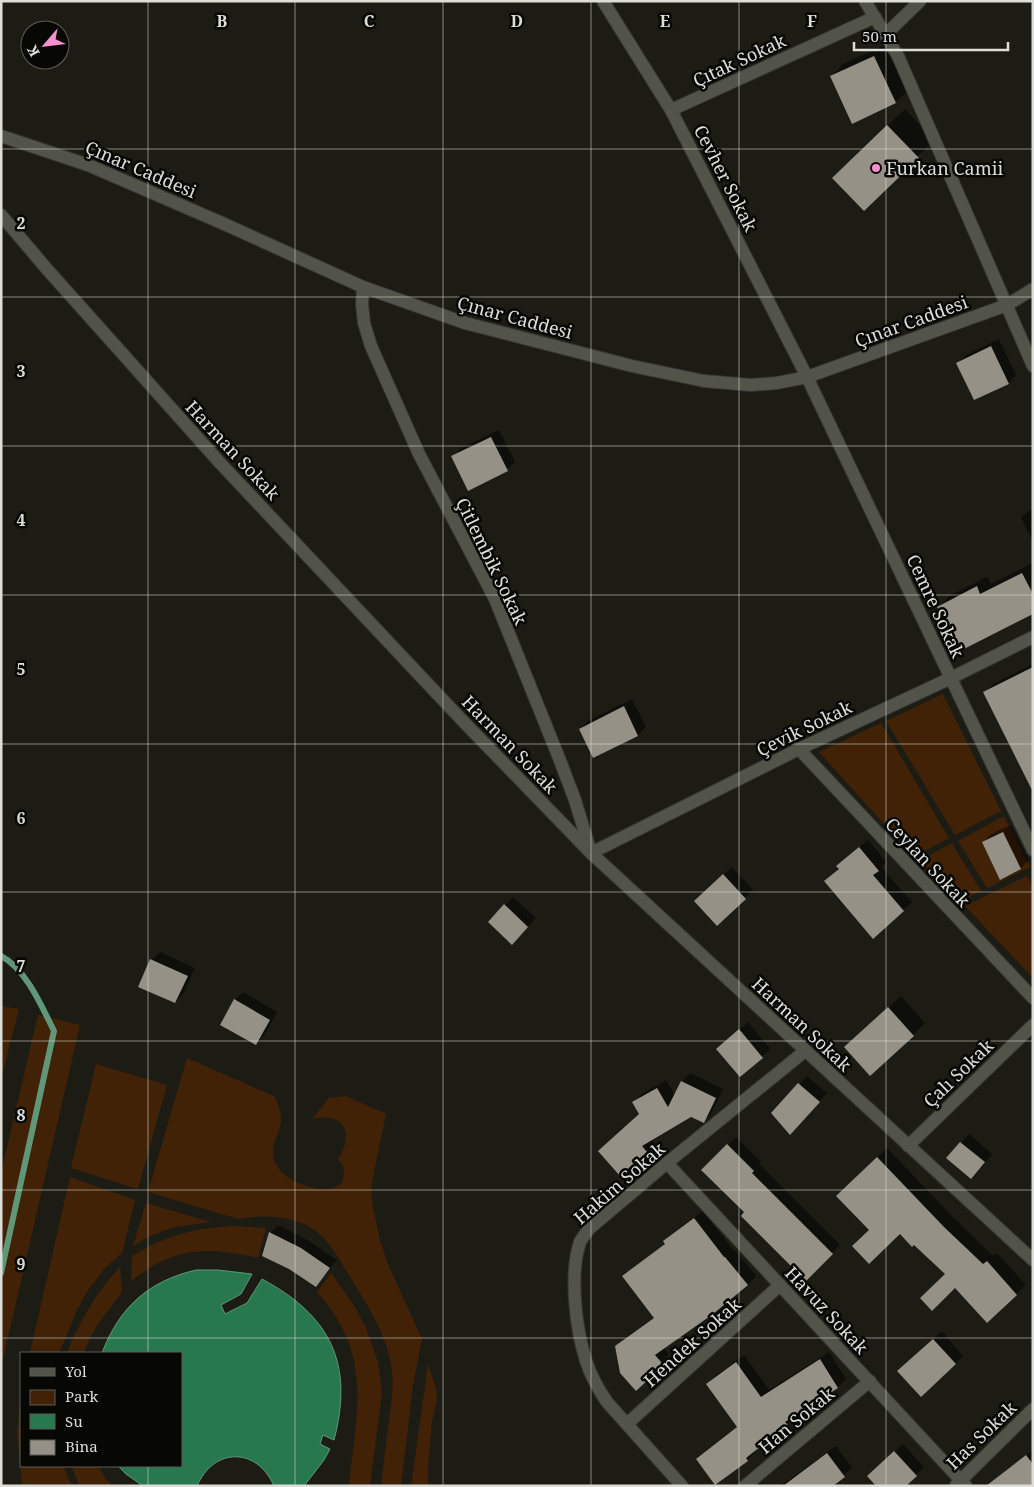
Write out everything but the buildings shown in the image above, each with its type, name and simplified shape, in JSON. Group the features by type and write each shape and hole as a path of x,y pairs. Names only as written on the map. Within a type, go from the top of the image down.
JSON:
{"street":[{"name":"Cevher Sokak","path":"603,1 671,110 807,376"},
{"path":"865,1 898,56 1033,366"},
{"path":"886,34 920,1"},
{"name":"Çıtak Sokak","path":"671,110 875,17"},
{"name":"Çınar Caddesi","path":"1,136 88,165 363,287 465,323 632,366 704,381 751,385 777,383 807,376 1008,305 1033,289"},
{"name":"Harman Sokak","path":"1,215 221,464 453,710 592,853 805,1052 1033,1260"},
{"name":"Çitlembik Sokak","path":"363,287 364,323 371,346 419,454 495,599 556,750 592,853"},
{"name":"Cemre Sokak","path":"807,376 1033,850"},
{"name":"Çevik Sokak","path":"592,853 799,749 951,678 1033,637"},
{"name":"Ceylan Sokak","path":"799,749 1033,998"},
{"name":"Çalı Sokak","path":"908,1146 1033,1024"},
{"name":"Hakim Sokak","path":"682,1486 607,1402 597,1387 586,1363 576,1307 575,1276 580,1241 588,1229 805,1052"},
{"name":"Havuz Sokak","path":"667,1163 870,1381 961,1484"},
{"name":"Hendek Sokak","path":"627,1424 780,1285"},
{"name":"Han Sokak","path":"745,1486 870,1381"},
{"name":"Has Sokak","path":"961,1484 1033,1410"}],"green space":[{"path":"943,694 1001,811 955,835 886,721"},
{"path":"881,723 949,838 914,857 819,752"},
{"path":"1004,816 1030,867 987,888 958,841"},
{"path":"952,843 981,891 956,904 918,862"},
{"path":"1027,876 1033,886 1033,978 965,906"},
{"path":"1,1006 19,1009 1,1079"},
{"path":"38,1015 80,1025 1,1368 1,1173"},
{"path":"187,1058 274,1096 281,1119 273,1150 274,1160 277,1167 289,1178 306,1186 330,1189 343,1182 344,1168 338,1159 346,1140 343,1126 339,1121 332,1118 312,1119 329,1098 346,1096 386,1114 371,1190 373,1208 380,1240 388,1264 422,1339 413,1385 401,1486 381,1486 393,1378 390,1358 381,1332 369,1308 326,1240 315,1230 300,1222 264,1217 238,1219 148,1192"},
{"path":"96,1064 167,1085 138,1189 71,1168"},
{"path":"70,1177 135,1200 122,1253 105,1268 86,1293 59,1352 30,1352"},
{"path":"146,1203 211,1222 170,1229 153,1235 133,1246"},
{"path":"235,1226 266,1228 258,1258 224,1252 190,1252 162,1261 131,1281 132,1256 145,1249 181,1234"},
{"path":"120,1267 122,1292 96,1328 84,1352 67,1352 89,1307"},
{"path":"331,1273 355,1307 366,1328 378,1362 382,1393 370,1486 349,1486 357,1408 357,1384 354,1360 347,1338 335,1315 317,1292"},
{"path":"428,1364 436,1388 437,1399 432,1422 428,1486 411,1486"},
{"path":"20,1406 20,1464 17,1432"},
{"path":"20,1467 63,1467 72,1486 22,1486"},
{"path":"71,1467 99,1467 113,1486 80,1486"}],"water":[{"path":"196,1270 218,1270 252,1274 241,1294 221,1305 225,1314 247,1303 262,1279 286,1293 305,1309 320,1326 331,1345 338,1365 341,1388 339,1413 334,1440 323,1435 320,1444 330,1449 304,1486 274,1486 267,1473 257,1464 247,1459 235,1457 224,1459 214,1464 204,1473 197,1486 143,1486 119,1467 182,1467 182,1352 102,1352 117,1323 137,1299 163,1281"}],"waterway":[{"path":"1,956 10,962 26,979 54,1031 1,1273"}],"place":[{"name":"Furkan Camii","path":"876,168"}]}
